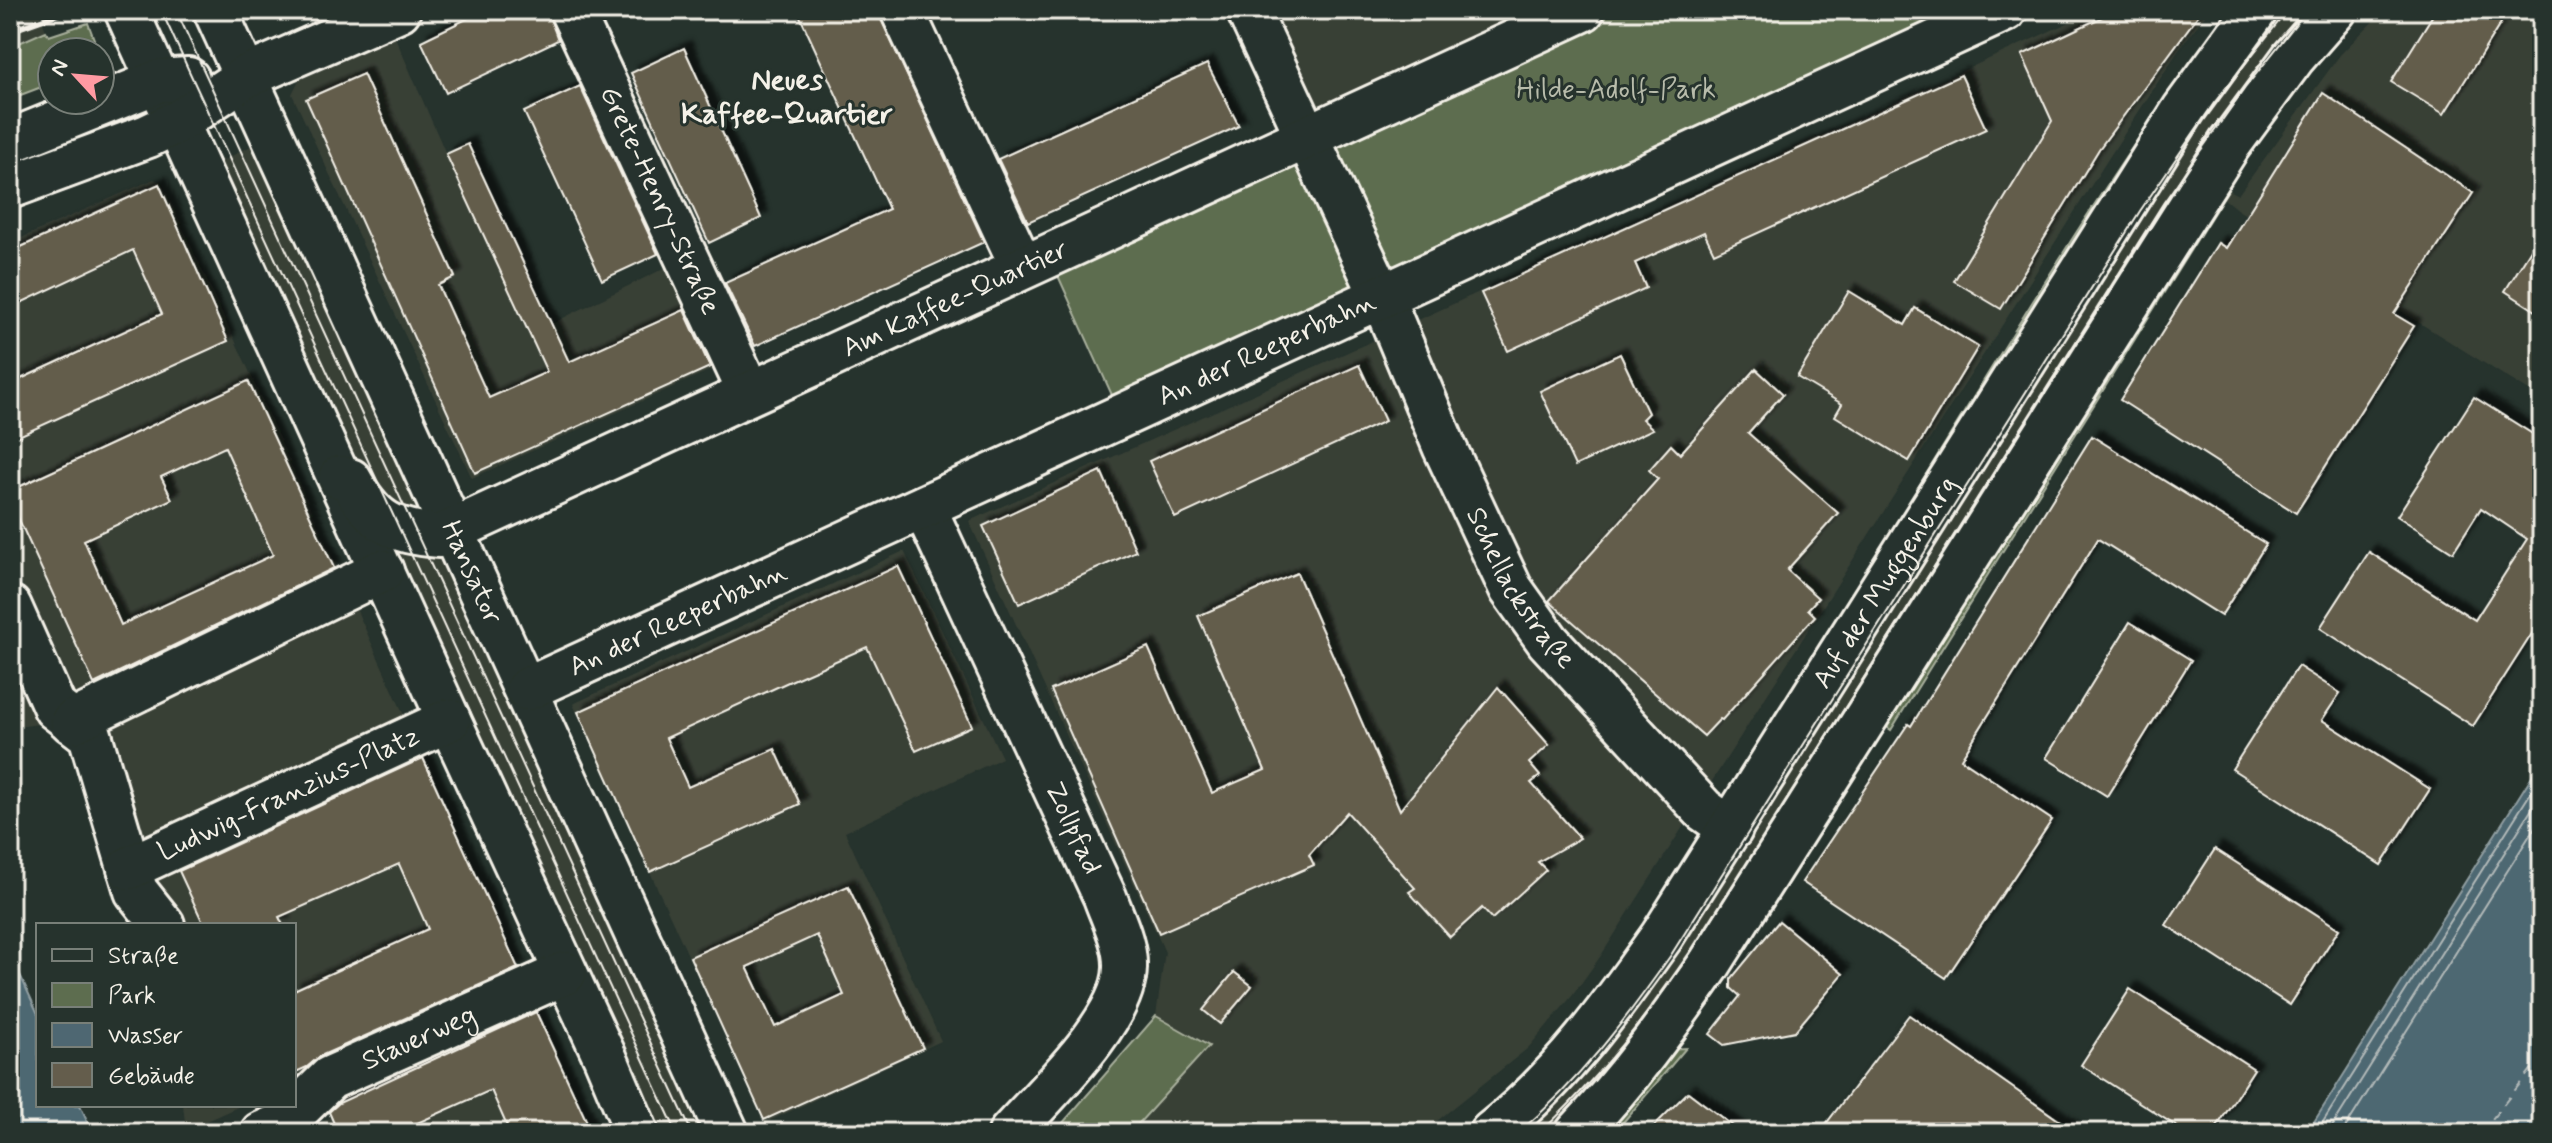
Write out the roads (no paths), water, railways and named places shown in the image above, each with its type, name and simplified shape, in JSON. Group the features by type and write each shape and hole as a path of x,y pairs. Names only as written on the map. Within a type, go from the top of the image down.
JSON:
{"street":[{"path":"126,10 637,1133"},
{"name":"Hansator","path":"215,10 727,1133"},
{"path":"10,187 148,136 179,121 245,77 399,10"},
{"name":"Grete-Henry-Straße","path":"571,10 749,392"},
{"path":"902,10 1022,267"},
{"name":"Schellackstraße","path":"1248,10 1382,297 1444,446 1511,589 1548,641 1704,810 1731,829"},
{"name":"Am Kaffee-Quartier","path":"340,477 350,480 365,507 387,525 417,534 440,536 1583,10"},
{"name":"An der Reeperbahn","path":"527,689 2005,10"},
{"name":"Auf der Muggenburg","path":"1491,1133 1518,1112 1585,1042 1662,936 2184,109 2256,10"},
{"name":"Auf der Muggenburg","path":"1577,1133 1616,1092 1652,1047 1709,965 2229,145 2293,58 2335,10"},
{"path":"10,141 159,81 245,77"},
{"name":"Zollpfad","path":"924,507 1105,897 1119,934 1125,968 1118,1001 1103,1028 1010,1133"},
{"path":"72,722 382,571"},
{"name":"Ludwig-Franzius-Platz","path":"14,627 55,708 90,735 136,891 161,923"},
{"name":"Ludwig-Franzius-Platz","path":"129,868 449,720"},
{"name":"Stauerweg","path":"283,1123 330,1078 565,973"}],"water":[{"path":"2542,760 2542,1133 2307,1133"},
{"path":"10,953 36,1010 36,1107 81,1107 93,1133 10,1133"}],"tram line":[{"path":"161,10 677,1133"},
{"path":"176,10 692,1133"},
{"path":"1518,1133 1561,1093 1600,1049 1671,955 2140,211 2214,103 2288,10"},
{"path":"1540,1133 1620,1047 1691,952 2164,202 2245,88 2307,10"}],"railway":[{"path":"10,31 69,10"}],"district":[{"name":"Neues Kaffee-Quartier","path":"787,97"}],"park label":[{"name":"Hilde-Adolf-Park","path":"1616,90"}]}
